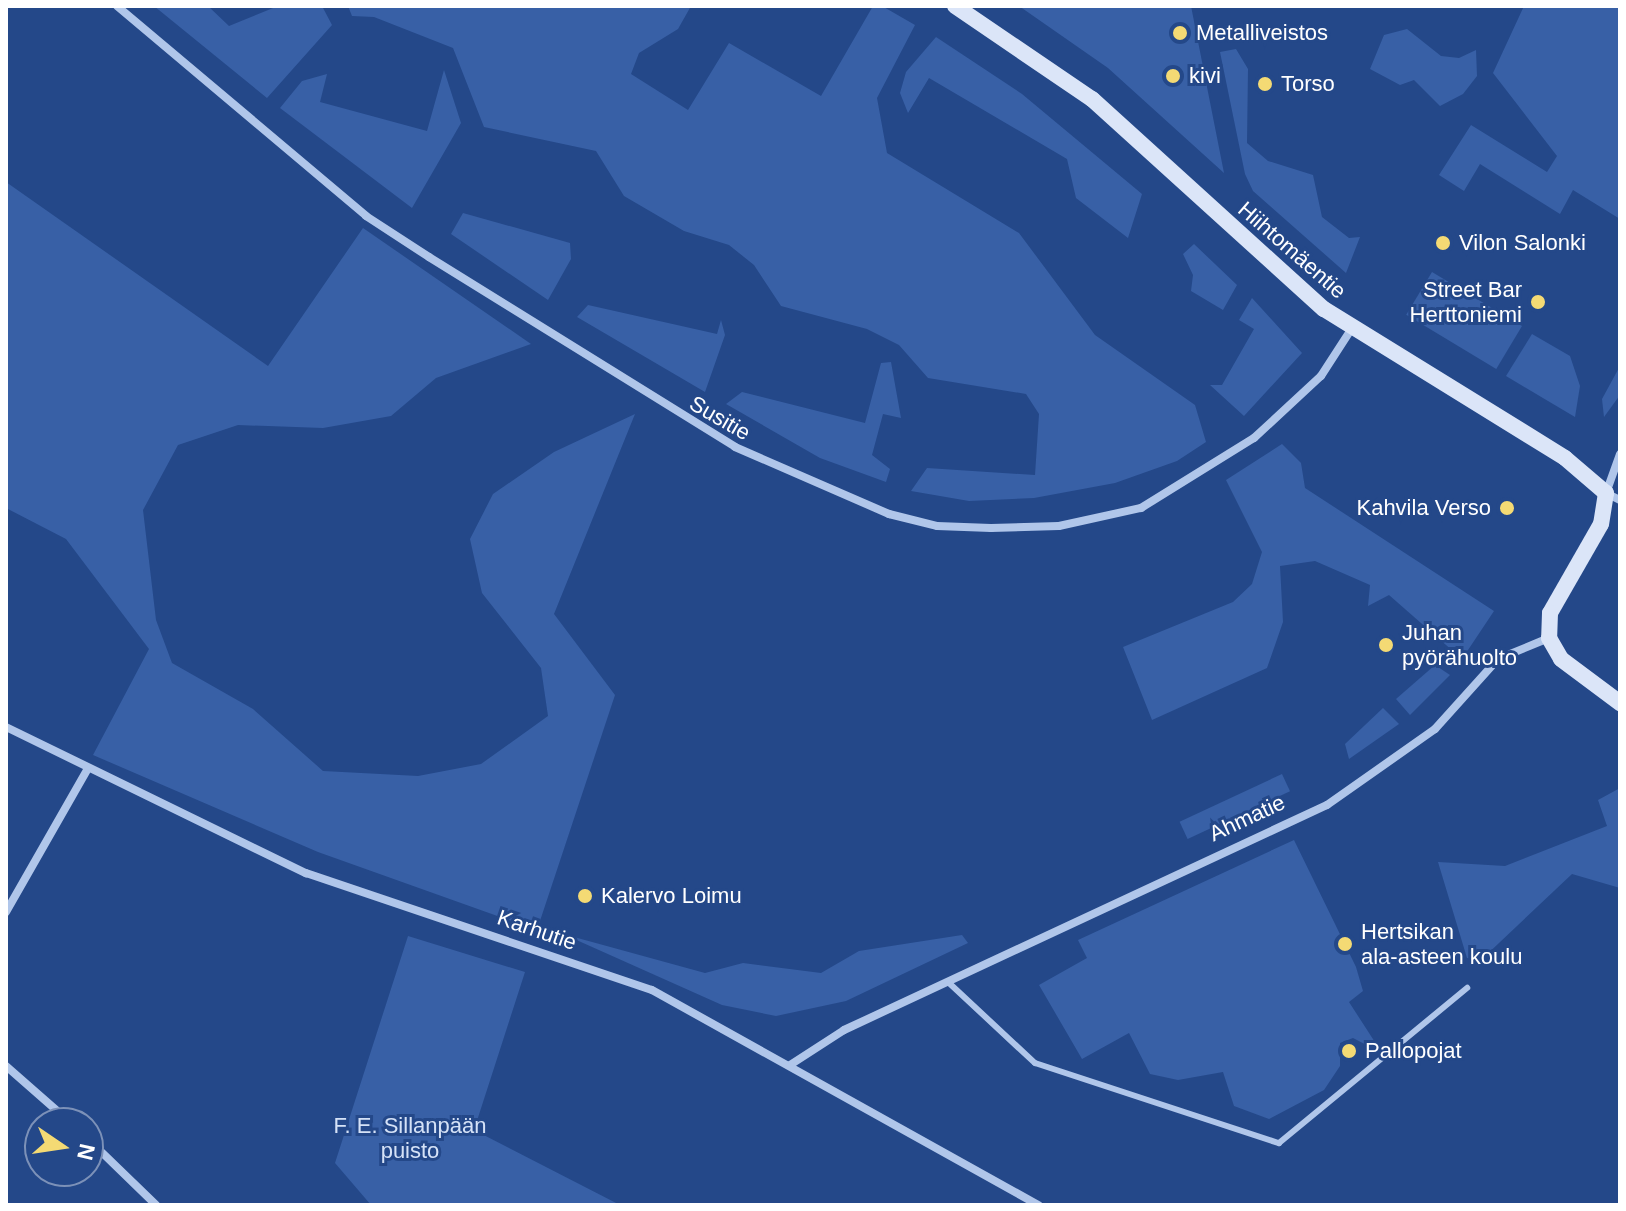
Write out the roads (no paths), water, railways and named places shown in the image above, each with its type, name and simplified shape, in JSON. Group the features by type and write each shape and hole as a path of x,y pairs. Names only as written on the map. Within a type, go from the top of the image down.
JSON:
{"street":[{"name":"Susitie","path":"117,6 366,216 500,304 757,459 911,520 1059,526 1141,508 1254,438 1321,376 1352,328"},
{"name":"Hiihtomäentie","path":"955,6 1092,99 1352,328 1565,458 1613,497"},
{"path":"1620,454 1613,497 1550,613 1549,638 1561,659 1620,703"},
{"name":"Ahmatie","path":"790,1065 948,982 1327,805 1435,729 1498,659 1549,638"},
{"name":"Karhutie","path":"6,727 87,770 306,873 652,990 1039,1205"},
{"path":"6,912 87,770"},
{"path":"6,1066 53,1107"},
{"path":"104,1155 156,1205"}],"lane":[{"path":"948,982 1035,1063 1279,1143 1467,988"}],"place":[{"name":"Metalliveistos","path":"1180,33"},
{"name":"kivi","path":"1173,76"},
{"name":"Torso","path":"1265,84"},
{"name":"Vilon Salonki","path":"1443,243"},
{"name":"Street Bar Herttoniemi","path":"1538,302"},
{"name":"Kahvila Verso","path":"1507,508"},
{"name":"Juhan pyörähuolto","path":"1386,645"},
{"name":"Kalervo Loimu","path":"585,896"},
{"name":"Hertsikan ala-asteen koulu","path":"1345,944"},
{"name":"Pallopojat","path":"1349,1051"}],"park label":[{"name":"F. E. Sillanpään puisto","path":"410,1138"}]}
